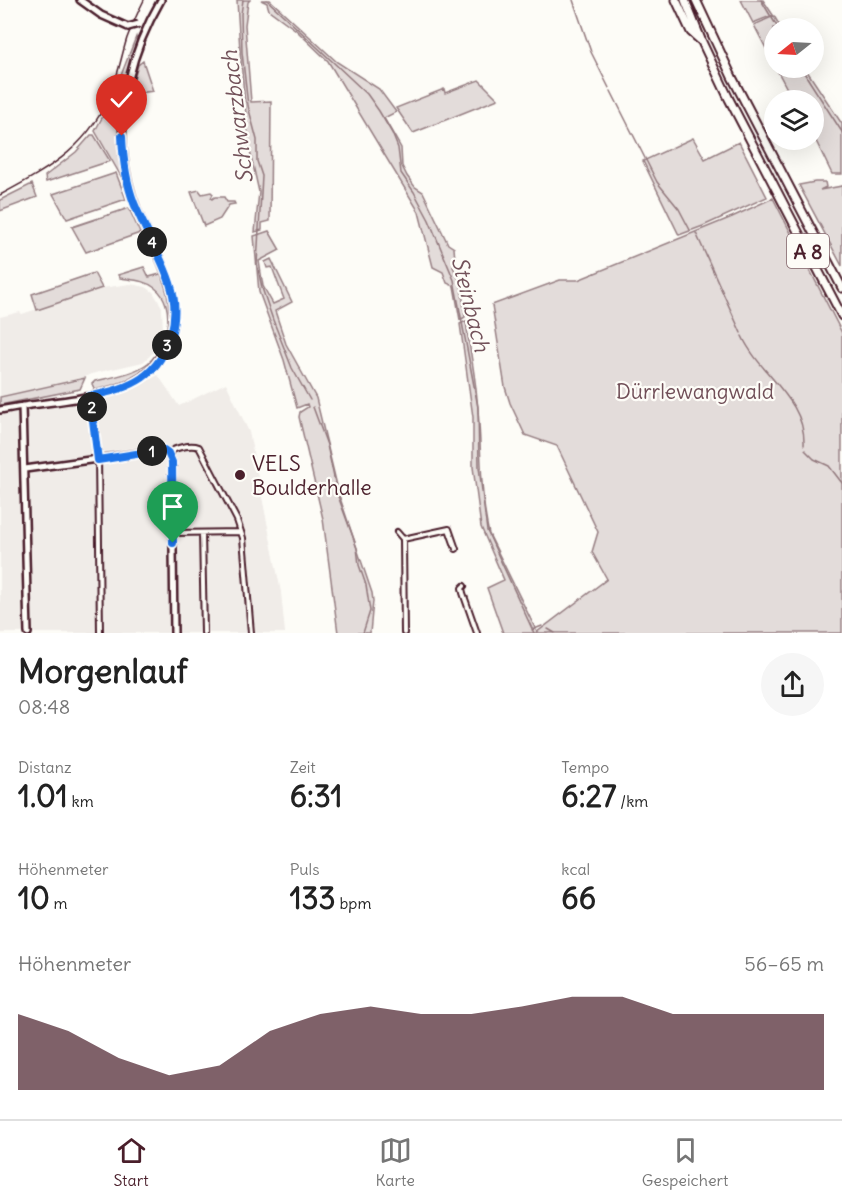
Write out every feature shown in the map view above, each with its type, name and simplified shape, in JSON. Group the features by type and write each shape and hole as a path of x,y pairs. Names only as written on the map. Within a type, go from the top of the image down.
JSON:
{"highway":[{"name":"A 8","path":"676,0 691,32 702,42"},
{"name":"A 8","path":"685,0 729,99 842,316"},
{"name":"A 8","path":"696,0 732,77 842,288"}],"main road":[{"path":"80,0 101,15 126,27 137,27 153,15"},
{"path":"0,410 90,396 117,389 140,379 165,350 173,326 172,289 132,197 123,151 124,101 137,51 161,0"},
{"path":"137,51 145,39 153,15"},
{"path":"137,27 144,33"},
{"path":"22,406 28,633"},
{"path":"25,469 155,451 164,450 168,453 172,462 174,633"}],"street":[{"path":"90,396 98,460 100,633"},
{"path":"168,453 174,449 200,447 241,532 251,633"},
{"path":"404,539 449,529 456,549"},
{"path":"202,532 204,633"},
{"path":"173,533 241,532"},
{"path":"397,532 404,539 404,633"},
{"path":"464,586 463,593 477,633"}],"shaded area":[{"path":"130,284 146,287 153,292 162,307 163,331 155,351 143,362 91,374 27,405 115,392 139,386 158,375 179,406 226,383 249,432 281,592 285,633 0,633 0,317 20,312 22,314 102,288"}],"green space":[{"path":"237,0 250,0 245,25 251,102 271,101 270,221 262,223 262,230 255,232 259,192 249,147"},
{"path":"261,0 270,0 337,62 379,89 396,112 384,118 401,148 402,166 407,176 415,187 423,192 448,244 454,248 453,267 461,283 465,317 460,320 454,286 447,283 443,272 433,267 419,212 328,61 296,30 269,10 267,3"},
{"path":"741,0 763,0 773,15 753,23"},
{"path":"764,20 764,44 754,25"},
{"path":"136,37 137,42 126,77 120,109 119,142 122,178 95,131 111,101"},
{"path":"143,61 153,91 130,94 138,65"},
{"path":"781,78 812,78 820,90 788,90"},
{"path":"479,80 498,99 413,133 396,108 444,89 445,93"},
{"path":"824,97 842,124 842,174 832,174 820,150 824,150"},
{"path":"91,135 94,135 110,161 46,182 45,176 76,152"},
{"path":"693,138 705,159 739,142 767,197 679,235 643,161"},
{"path":"116,173 126,199 67,219 53,194"},
{"path":"825,182 826,187 820,190 842,186 842,266 799,185"},
{"path":"32,184 37,197 0,211 0,200"},
{"path":"199,190 202,194 211,192 212,199 224,197 227,202 235,204 229,205 220,219 204,226 191,192"},
{"name":"Dürrlewangwald","path":"773,198 842,333 842,633 503,633 487,588 504,580 481,527 473,467 473,417 460,324 466,321 475,380 482,484 489,534 537,632 607,579 592,552 598,532 557,446 525,435 510,403 505,387 492,305 560,280 578,280"},
{"path":"129,208 140,233 86,252 72,227"},
{"path":"269,231 280,250 259,261 263,286 273,304 284,299 272,267 267,268 265,262 271,259 292,302 275,311 286,344 316,398 340,498 372,593 370,633 338,633 323,519 299,417 300,412 308,407 307,404 297,408 284,360 259,292 254,236"},
{"path":"144,267 149,277 164,273 168,286 171,315 167,342 161,355 152,366 140,375 95,390 92,384 95,381 130,372 148,363 161,347 165,337 168,315 162,295 147,283 120,278 118,275"},
{"path":"94,273 102,288 37,310 32,294"},
{"path":"85,378 80,389 0,405 0,397"}],"waterway":[{"name":"Schwarzbach","path":"243,0 242,52 248,106 257,140 257,161 262,176 257,264 273,320 292,368 310,400"},
{"name":"Steinbach","path":"267,0 367,94 392,133 398,148 401,173 429,220 454,280 478,407 479,467 487,531 534,633"},
{"path":"573,0 591,52 609,88"},
{"path":"761,0 770,15"},
{"path":"807,78 842,132"},
{"path":"611,91 657,182 679,209 690,230"},
{"path":"696,233 741,333"},
{"path":"742,336 798,414 803,429 804,445"},
{"name":"Schwarzbach","path":"313,407 327,445 338,496 357,548 359,565 366,585 370,611 363,633"},
{"path":"805,450 814,459 829,466 842,483"},
{"name":"Steinbach","path":"532,630 542,626"},
{"name":"Steinbach","path":"548,629 555,633"}],"tram line":[{"path":"0,195 36,175 68,153 93,125 113,87 127,38 144,0"}],"place":[{"name":"VELS Boulderhalle","path":"240,475"}],"route":[{"path":"122,136 130,191 169,281 174,298 174,316 171,335 165,350 147,373 125,386 90,396 98,460 164,450 171,456 173,543"}]}
